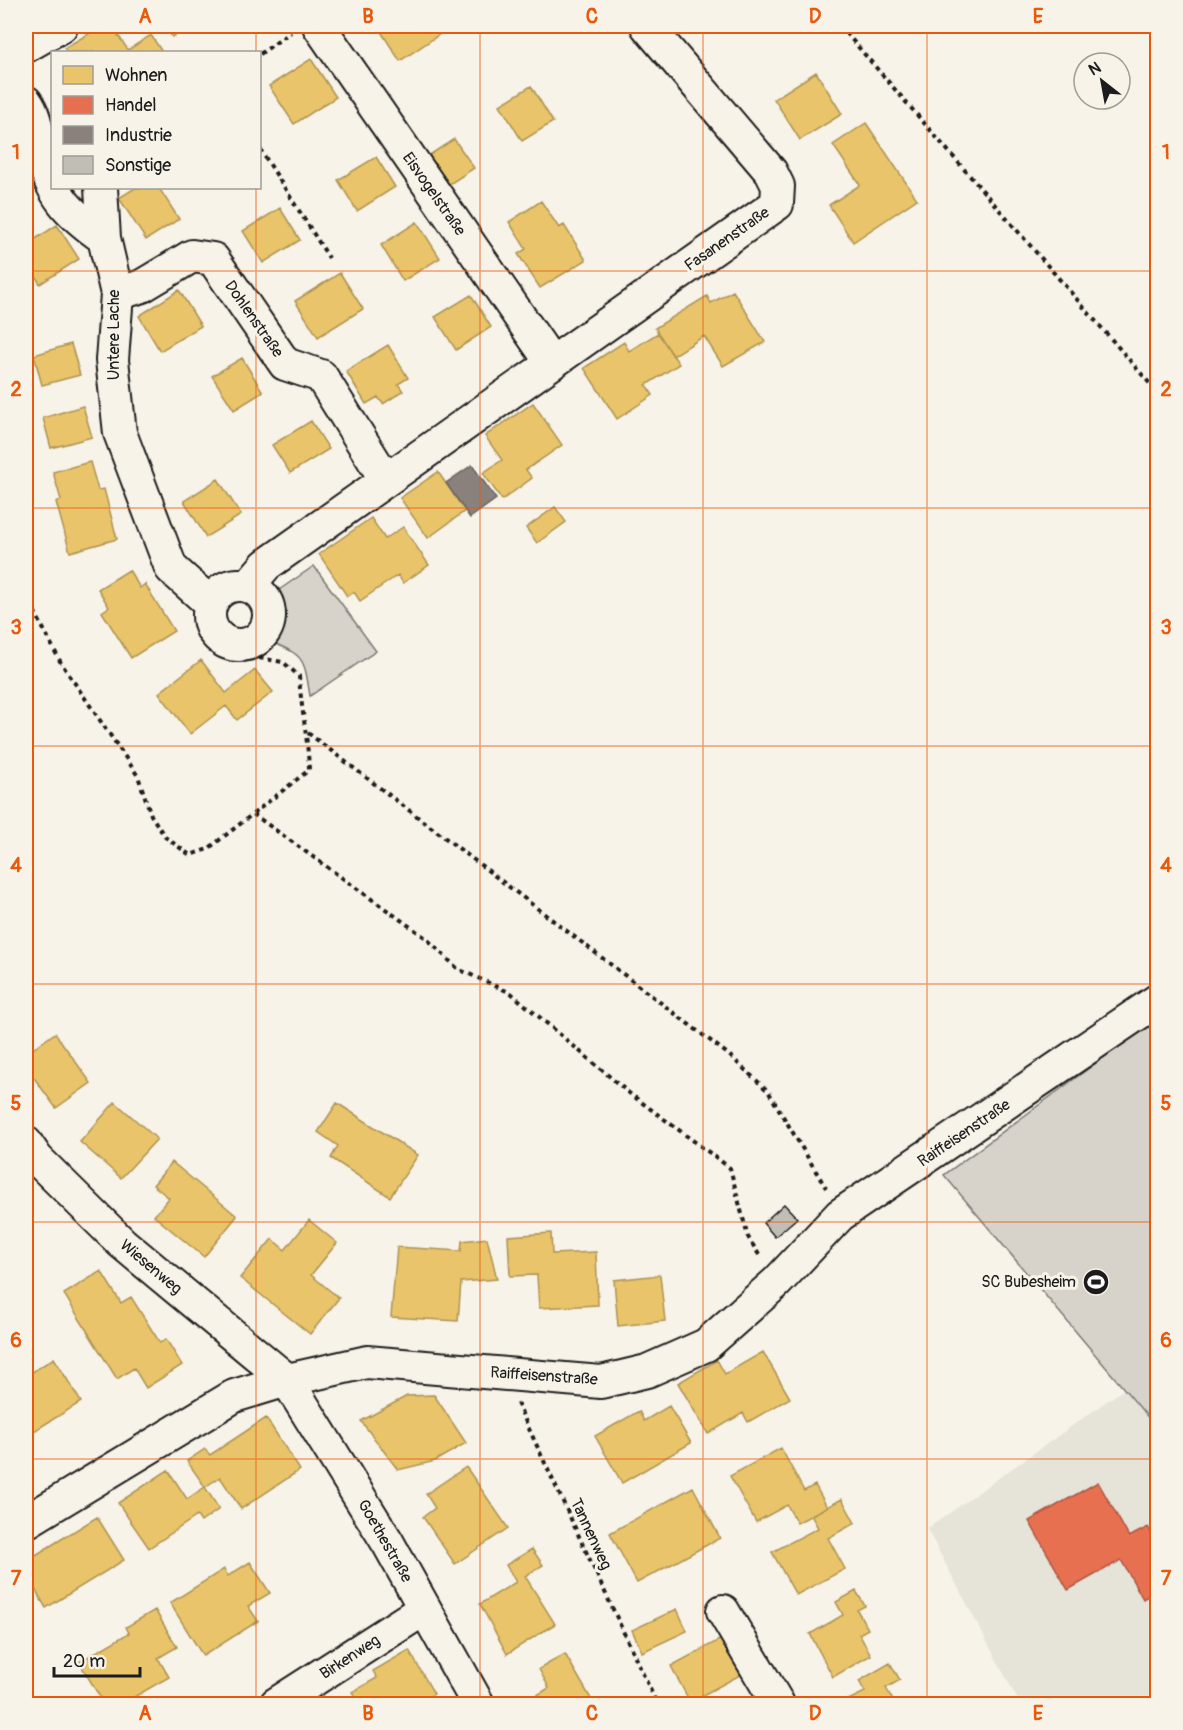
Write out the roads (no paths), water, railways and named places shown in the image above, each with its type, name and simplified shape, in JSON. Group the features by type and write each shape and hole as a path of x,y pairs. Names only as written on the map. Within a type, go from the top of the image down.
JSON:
{"street":[{"path":"26,46 61,26"},
{"name":"Fasanenstraße","path":"551,362 777,204 778,186 771,172 647,26"},
{"name":"Eisvogelstraße","path":"306,28 551,362"},
{"path":"37,113 42,158 51,184"},
{"path":"53,189 75,218 104,238"},
{"name":"Untere Lache","path":"101,189 104,238 117,294 112,360 120,433 171,568 211,604"},
{"name":"Dohlenstraße","path":"117,294 142,286 192,256 213,259 285,364 321,376 386,480"},
{"path":"248,586 266,566 551,362"},
{"path":"239,585 248,586 263,597 269,615 267,625 255,640 238,645 220,638 211,623 211,604 222,590 239,585"},
{"name":"Raiffeisenstraße","path":"26,1522 234,1396 287,1380 367,1362 601,1382 647,1371 706,1345 777,1282 840,1215 1158,1000"},
{"name":"Wiesenweg","path":"29,1156 122,1244 287,1380"},
{"name":"Goethestraße","path":"287,1380 388,1543 478,1704"},
{"name":"Birkenweg","path":"276,1704 424,1609"},
{"path":"723,1611 778,1704"}],"place":[{"name":"SC Bubesheim","path":"1096,1282"}]}
